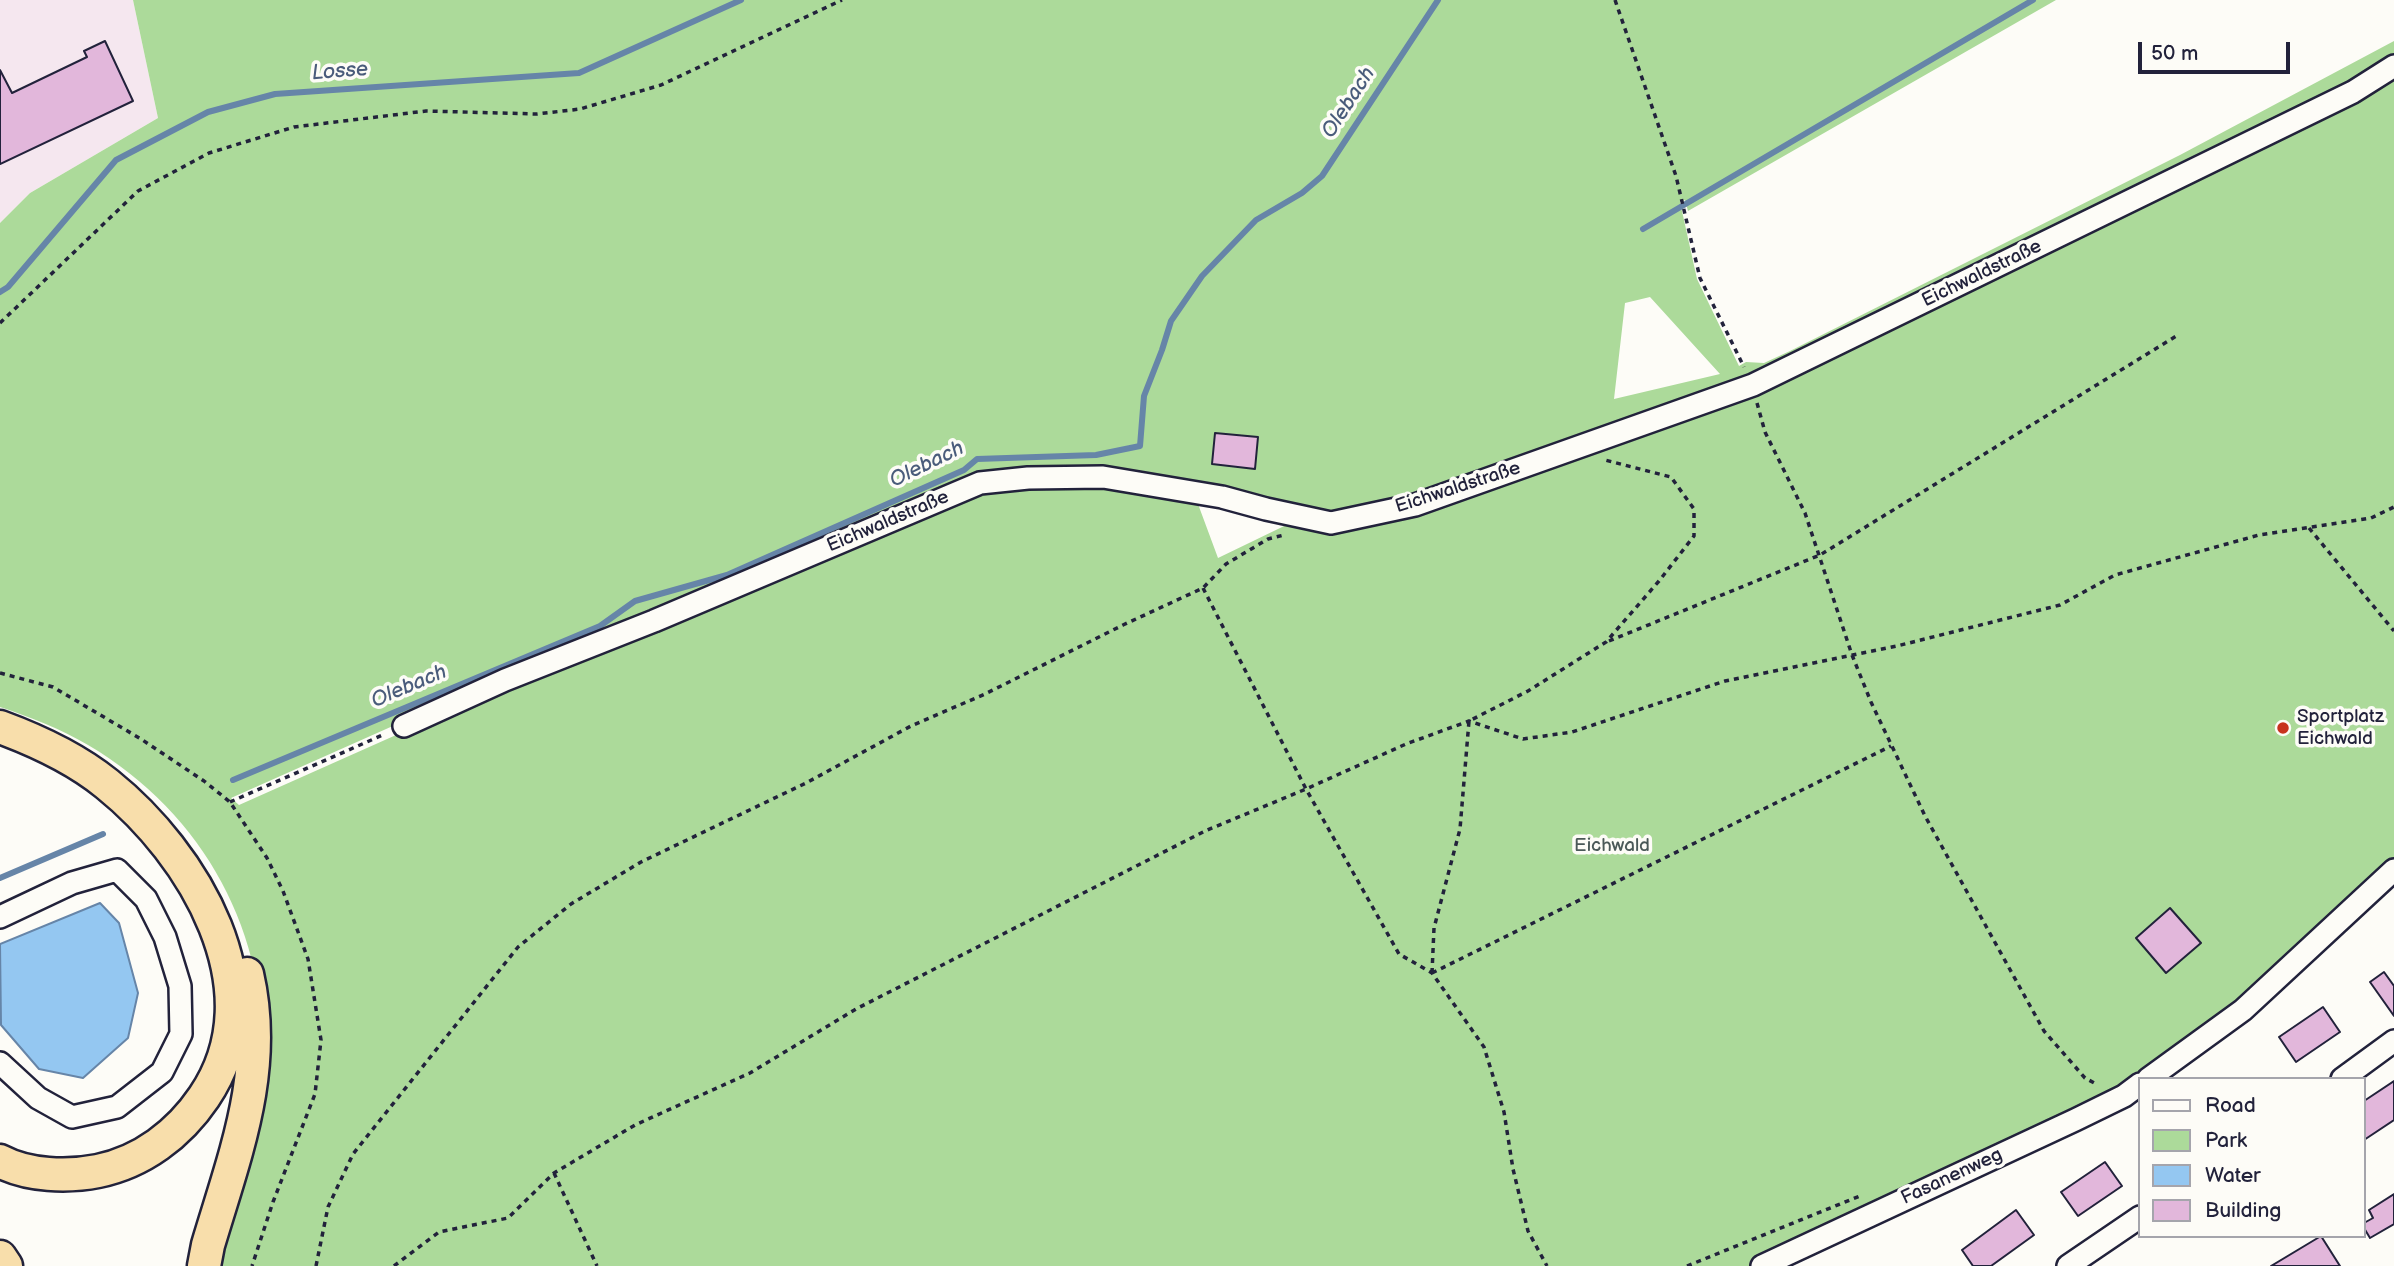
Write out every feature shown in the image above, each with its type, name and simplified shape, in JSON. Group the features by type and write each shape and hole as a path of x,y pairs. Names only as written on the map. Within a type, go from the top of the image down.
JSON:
{"highway":[{"path":"0,712 60,737 138,791 181,838 200,864 221,901 242,950 255,1022 254,1065 248,1104 204,1266"},
{"path":"0,727 53,749 105,782 150,823 170,846 188,872 215,926 225,956 232,1013 222,1063 210,1088 196,1109 155,1147 134,1159 83,1174 29,1170 0,1161"},
{"path":"0,1258 6,1266"}],"street":[{"name":"Eichwaldstraße","path":"404,726 505,680 653,621 980,483 1028,478 1103,477 1222,497 1331,523 1415,505 1753,386 2353,92 2394,66"},
{"path":"0,917 72,883 117,870 146,899 165,937 180,986 181,1034 162,1072 117,1107 72,1117 38,1098 0,1063"},
{"path":"2151,1077 2243,1010 2394,870"},
{"path":"2345,1077 2394,1041"},
{"name":"Fasanenweg","path":"1762,1266 2075,1120 2124,1096 2138,1086"},
{"path":"2068,1266 2138,1218"}],"path":[{"path":"0,323 138,191 209,153 294,127 426,111 537,114 580,109 661,85 842,0"},
{"path":"1615,0 1683,201 1700,278 1753,386 1765,432 1805,513 1853,654 1892,745 1925,816 2044,1031 2085,1078 2099,1087 2088,1092"},
{"path":"394,1266 439,1233 508,1218 554,1173 635,1125 750,1073 868,1003 1205,831 1406,744 1469,721 1528,691 1606,642 1819,555 2178,335"},
{"path":"1580,446 1593,458 1635,466 1671,477 1694,509 1694,536 1606,642"},
{"path":"1469,721 1523,739 1572,732 1725,681 1976,628 2060,605 2115,575 2259,535 2371,519 2394,508"},
{"path":"2309,528 2394,631"},
{"path":"316,1266 328,1207 353,1154 518,947 571,904 641,862 806,783 911,726 985,694 1203,588 1226,564 1268,539 1293,533"},
{"path":"1203,588 1306,789 1399,954 1432,973 1484,1047 1504,1112 1513,1169 1528,1231 1547,1266"},
{"path":"0,673 54,687 141,739 204,781 230,802 267,858 283,891 308,959 321,1040 315,1094 272,1202 252,1266"},
{"path":"1432,973 1434,928 1460,829 1469,721"},
{"path":"230,802 404,726"},
{"path":"1432,973 1892,745"},
{"path":"554,1173 597,1266"},
{"path":"1687,1266 1860,1195"}],"shaded area":[{"path":"0,0 133,0 158,118 30,193 0,223"}],"green space":[{"name":"Eichwald","path":"133,0 2056,0 1688,211 1685,200 1680,202 1697,279 1739,366 1746,362 1764,363 1790,351 2180,155 2394,41 2394,877 2239,1020 2159,1077 2138,1077 2138,1091 2126,1100 1773,1266 217,1266 255,1124 263,1069 262,1019 255,971 241,925 222,882 196,842 166,806 129,773 88,745 45,724 0,707 0,223 30,193 158,118","holes":["1650,297 1720,374 1614,399 1625,303","1103,472 1175,480 1309,514 1218,558 1198,504 1155,490 1032,483 979,488 441,715 239,805 231,798 503,677 718,591 979,479 1020,473"]}],"water":[{"path":"100,903 119,923 138,993 128,1038 83,1078 39,1069 1,1025 0,944"}],"building":[{"path":"105,41 133,101 0,164 0,70 12,93 87,57 84,51"},
{"path":"1215,433 1258,437 1255,469 1212,464"},
{"path":"2170,908 2201,943 2166,973 2136,938"},
{"path":"2384,972 2394,986 2394,1016 2370,982"},
{"path":"2323,1007 2340,1032 2296,1062 2279,1037"},
{"path":"2394,1081 2394,1120 2366,1139 2366,1100"},
{"path":"2105,1162 2122,1186 2078,1216 2061,1192"},
{"path":"2394,1194 2394,1224 2370,1238 2366,1231 2366,1222 2373,1218 2369,1210"},
{"path":"2016,1210 2034,1235 1991,1266 1973,1266 1962,1250"},
{"path":"2318,1238 2322,1238 2340,1266 2271,1266"}],"waterway":[{"name":"Losse","path":"0,292 8,287 116,160 208,112 275,94 579,73 741,0"},
{"name":"Olebach","path":"233,780 600,626 635,601 727,575 964,470 977,459 1096,455 1140,446 1144,396 1171,321 1202,276 1256,220 1302,193 1322,176 1438,0"},
{"path":"1643,229 2033,0"},
{"name":"Olebach","path":"0,878 103,834"}],"place":[{"name":"Sportplatz Eichwald","path":"2283,728"}]}
